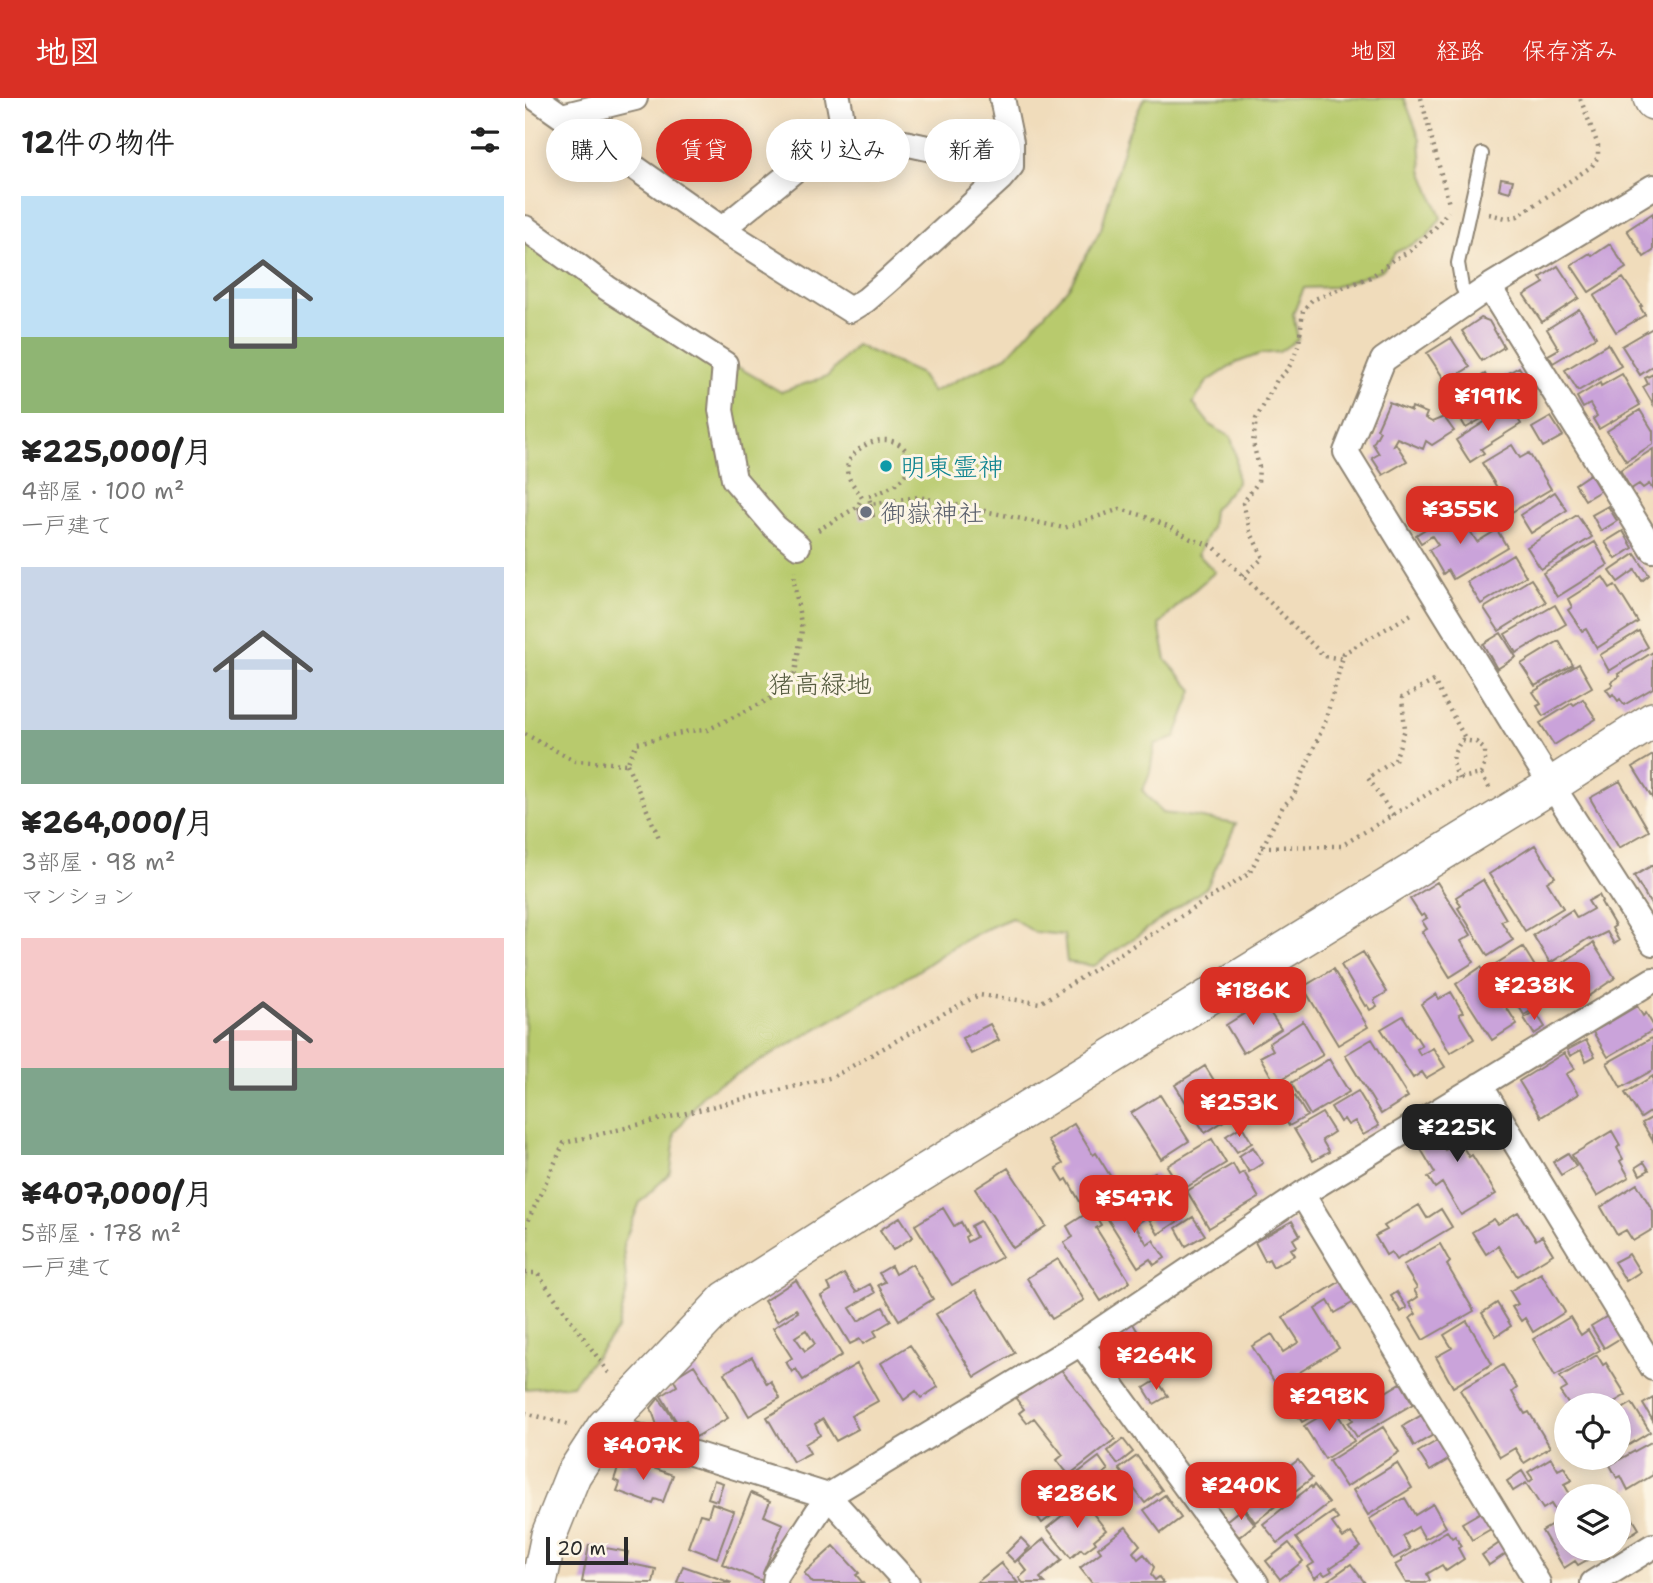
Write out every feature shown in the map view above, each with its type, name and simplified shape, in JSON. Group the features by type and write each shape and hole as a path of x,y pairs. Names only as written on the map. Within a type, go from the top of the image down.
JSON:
{"street":[{"path":"536,98 722,229 850,310 888,281 994,182"},
{"path":"562,116 635,98"},
{"path":"838,98 841,119"},
{"path":"1002,98 1006,119"},
{"path":"722,229 779,182"},
{"path":"1653,187 1489,287 1383,360 1346,452 1653,943"},
{"path":"525,228 607,288 725,364 721,410 734,479 775,527 798,546"},
{"path":"1489,287 1653,550"},
{"path":"539,1583 549,1535 590,1426 726,1299 918,1176 1653,720"},
{"path":"775,1583 776,1576 828,1496 1081,1343 1302,1194 1653,980"},
{"path":"1480,1085 1653,1368"},
{"path":"1302,1194 1538,1583"},
{"path":"1081,1343 1257,1583"},
{"path":"590,1426 828,1496 907,1583"},
{"path":"1593,1583 1653,1546"}],"lane":[{"path":"1468,301 1462,287 1458,263 1482,154"}],"path":[{"path":"1243,576 1263,558 1249,531 1243,503 1258,482 1259,467 1253,443 1256,419 1277,380 1292,362 1299,343 1303,310 1312,300 1371,277 1410,251 1435,228 1450,208 1421,98"},
{"path":"1470,210 1506,218 1518,216 1592,166 1598,157 1598,145 1580,98"},
{"path":"660,840 627,764 637,743 690,731 707,730 772,698 795,673 802,630 794,582 798,546 828,523 857,507 862,498 847,473 847,466 860,449 879,440 902,445 910,458 904,478 887,490 868,496 871,504 919,497 1064,528 1119,509 1213,546 1324,656 1343,659"},
{"path":"525,1227 564,1143 833,1077 979,995 1040,1003 1249,874 1283,806 1293,797 1309,760 1325,722 1344,653 1437,599"},
{"path":"1393,815 1368,778 1395,760 1405,729 1402,698 1434,681 1466,740"},
{"path":"525,734 575,761 627,764"},
{"path":"1459,779 1453,765 1454,753 1462,740 1476,742 1485,750 1485,763 1481,774 1493,795"},
{"path":"1262,848 1341,846 1451,780 1481,774"},
{"path":"525,1273 537,1273 611,1378"},
{"path":"525,1413 590,1426"}],"green space":[{"name":"猪高緑地","path":"1144,98 1404,98 1420,139 1422,170 1441,218 1426,238 1396,252 1382,270 1334,287 1304,288 1293,314 1298,339 1279,352 1260,354 1236,363 1207,382 1193,403 1211,426 1231,437 1236,457 1237,483 1213,510 1211,528 1198,554 1215,572 1159,625 1166,660 1193,690 1175,738 1155,744 1150,773 1142,790 1162,813 1236,824 1207,887 1094,966 1067,962 1064,935 1034,932 1012,918 999,923 704,1093 675,1133 671,1172 640,1202 623,1245 627,1291 618,1329 572,1385 525,1389 525,237 628,303 781,392 828,376 856,345 919,373 932,392 1007,356 1069,287 1101,229 1127,135"}],"building":[{"path":"1501,178 1513,180 1510,192 1499,189"},
{"path":"1653,213 1653,251 1644,257 1627,230"},
{"path":"1610,244 1626,268 1589,292 1571,265"},
{"path":"1558,266 1579,298 1542,322 1524,295 1544,283 1540,278"},
{"path":"1623,278 1645,315 1616,332 1594,296"},
{"path":"1579,309 1596,337 1553,363 1548,355 1559,349 1547,329"},
{"path":"1481,318 1489,321 1504,347 1482,361 1462,331"},
{"path":"1653,328 1653,366 1640,375 1622,346"},
{"path":"1451,338 1470,367 1446,382 1427,353"},
{"path":"1608,344 1621,366 1578,391 1565,370"},
{"path":"1519,367 1532,388 1516,398 1503,376"},
{"path":"1485,374 1489,382 1496,378 1510,402 1466,428 1447,397"},
{"path":"1622,374 1640,405 1599,429 1593,419 1597,416 1590,404 1583,408 1577,397"},
{"path":"1653,374 1653,404 1643,387 1648,384 1645,378"},
{"path":"1389,402 1411,411 1412,407 1427,413 1425,418 1432,422 1444,417 1454,431 1432,445 1426,441 1423,449 1397,438 1393,445 1396,444 1407,461 1383,475 1372,458 1379,454 1373,444"},
{"path":"1510,406 1521,424 1481,449 1484,453 1470,462 1456,440"},
{"path":"1640,410 1653,431 1653,444 1626,461 1607,431"},
{"path":"1551,417 1563,436 1543,447 1532,428"},
{"path":"1512,445 1520,458 1529,453 1551,489 1512,512 1482,463"},
{"path":"1653,449 1653,490 1649,484 1643,488 1639,484 1631,489 1620,470"},
{"path":"1590,474 1600,491 1585,500 1575,484"},
{"path":"1555,492 1567,510 1531,533 1520,515"},
{"name":"御嶽神社","path":"871,504 874,516 861,519 858,508"},
{"path":"1608,506 1617,521 1601,531 1592,515"},
{"path":"1494,507 1501,517 1485,527 1479,517"},
{"path":"1452,512 1457,521 1462,518 1477,542 1497,530 1507,547 1453,579 1448,570 1443,574 1429,550 1438,545 1432,536 1421,543 1416,535"},
{"path":"1577,515 1592,537 1541,569 1527,547"},
{"path":"1623,531 1633,548 1616,559 1605,542"},
{"path":"1595,542 1608,565 1557,597 1543,573"},
{"path":"1513,554 1526,576 1481,604 1467,582"},
{"path":"1635,554 1649,575 1642,581 1635,570 1618,582 1610,571"},
{"path":"1603,577 1610,588 1615,585 1638,622 1597,648 1586,629 1582,631 1568,610 1572,607 1568,599"},
{"path":"1531,579 1546,602 1499,631 1484,608"},
{"path":"1555,605 1566,624 1516,653 1505,634"},
{"path":"1639,631 1648,647 1609,671 1600,655"},
{"path":"1501,633 1516,657 1497,669 1483,644"},
{"path":"1559,641 1573,665 1535,686 1521,664"},
{"path":"1653,652 1653,688 1624,705 1613,694 1611,696 1606,689 1613,685 1611,682 1620,676 1618,674"},
{"path":"1579,664 1592,687 1543,716 1537,706 1541,704 1533,692"},
{"path":"1583,699 1596,719 1554,745 1540,723"},
{"path":"1653,755 1653,799 1633,767"},
{"path":"1620,781 1649,831 1619,848 1590,798"},
{"path":"1535,845 1555,877 1547,882 1563,908 1525,931 1489,874"},
{"path":"1653,865 1653,908 1634,876"},
{"path":"1483,880 1506,919 1501,921 1513,940 1488,956 1458,908 1461,906 1456,897"},
{"path":"1437,882 1471,935 1461,941 1474,962 1450,977 1422,932 1427,929 1422,921 1427,918 1424,914 1421,916 1410,899"},
{"path":"1599,895 1615,926 1612,928 1619,941 1614,944 1607,932 1591,940 1589,938 1550,963 1533,935 1572,910 1577,918 1593,909 1588,901"},
{"path":"1593,943 1615,978 1581,1001 1569,982 1557,989 1547,973"},
{"path":"1523,947 1550,991 1531,1003 1534,1009 1524,1015 1494,965"},
{"path":"1363,952 1387,992 1374,1000 1377,1006 1370,1010 1341,965"},
{"path":"1481,967 1517,1024 1492,1040 1456,984"},
{"path":"1333,969 1368,1027 1338,1045 1303,987"},
{"path":"1451,992 1463,1012 1459,1014 1474,1039 1450,1053 1421,1004 1436,994 1439,999"},
{"path":"1263,1002 1281,1029 1243,1053 1226,1025"},
{"path":"1637,1006 1643,1016 1646,1013 1653,1030 1608,1057 1593,1032"},
{"path":"1535,1011 1545,1027 1534,1034 1524,1018"},
{"path":"1403,1016 1422,1046 1417,1049 1420,1055 1433,1048 1445,1067 1426,1078 1422,1072 1413,1078 1381,1029"},
{"path":"1303,1021 1323,1055 1275,1083 1260,1057 1273,1050 1269,1043"},
{"path":"990,1024 999,1040 971,1054 962,1038"},
{"path":"1652,1038 1653,1070 1621,1088 1607,1063"},
{"path":"1372,1039 1408,1097 1381,1114 1345,1055"},
{"path":"1586,1040 1595,1056 1586,1061 1581,1050 1570,1056 1567,1050"},
{"path":"1564,1053 1575,1069 1566,1074 1578,1094 1541,1117 1519,1081"},
{"path":"1329,1059 1349,1092 1310,1115 1291,1083"},
{"path":"1205,1066 1235,1114 1205,1133 1175,1085"},
{"path":"1653,1076 1653,1110 1641,1118 1625,1093"},
{"path":"1358,1091 1379,1126 1363,1135 1355,1121 1348,1125 1344,1119 1340,1122 1331,1107"},
{"path":"1160,1095 1189,1141 1161,1159 1131,1113"},
{"path":"1295,1096 1307,1116 1289,1126 1277,1106"},
{"path":"1472,1110 1482,1126 1443,1147 1445,1150 1460,1142 1469,1157 1472,1155 1496,1194 1461,1215 1442,1183 1435,1188 1428,1177 1435,1173 1416,1141"},
{"path":"1322,1113 1334,1132 1322,1140 1329,1152 1313,1161 1294,1129"},
{"path":"1653,1117 1653,1141 1642,1123"},
{"path":"1074,1124 1117,1187 1083,1207 1067,1179 1064,1181 1056,1168 1063,1164 1048,1140"},
{"path":"1242,1126 1252,1143 1237,1152 1226,1136"},
{"path":"1612,1131 1620,1145 1617,1148 1623,1159 1620,1161 1629,1177 1597,1196 1572,1155"},
{"path":"1212,1139 1226,1163 1182,1190 1167,1166"},
{"path":"1253,1147 1263,1163 1249,1172 1239,1156"},
{"path":"1568,1153 1576,1166 1561,1175 1553,1162"},
{"path":"1644,1162 1649,1170 1640,1175 1636,1167"},
{"path":"1233,1164 1239,1175 1244,1172 1259,1198 1209,1228 1187,1191"},
{"path":"1008,1168 1046,1226 1013,1248 975,1189"},
{"path":"1155,1172 1168,1194 1165,1196 1180,1220 1158,1234 1130,1187"},
{"path":"1637,1184 1653,1211 1653,1229 1633,1241 1626,1230 1617,1235 1601,1207"},
{"path":"1131,1201 1143,1220 1135,1225 1147,1244 1153,1240 1165,1258 1154,1265 1150,1259 1138,1267 1106,1216"},
{"path":"1419,1205 1427,1218 1441,1209 1452,1227 1396,1260 1391,1252 1386,1255 1375,1236 1387,1230 1384,1226"},
{"path":"943,1208 954,1226 961,1222 968,1235 965,1237 967,1242 976,1237 971,1226 980,1221 1002,1257 952,1285 915,1225"},
{"path":"1092,1210 1101,1225 1096,1228 1130,1282 1101,1301 1064,1243 1073,1237 1067,1226"},
{"path":"1518,1212 1536,1240 1542,1236 1553,1254 1517,1276 1498,1246 1486,1254 1472,1232 1494,1219 1498,1224"},
{"path":"900,1217 913,1237 893,1250 880,1230"},
{"path":"1193,1217 1205,1235 1186,1246 1176,1228"},
{"path":"1292,1221 1300,1235 1293,1239 1297,1246 1291,1249 1295,1255 1273,1267 1269,1259 1265,1261 1255,1242"},
{"path":"1440,1244 1450,1262 1447,1265 1474,1311 1423,1340 1410,1318 1416,1314 1409,1303 1418,1297 1414,1290 1417,1288 1403,1265"},
{"path":"1629,1254 1640,1272 1626,1281 1614,1262"},
{"path":"1058,1259 1084,1300 1052,1319 1027,1278"},
{"path":"912,1264 933,1299 899,1320 878,1285 885,1282 879,1273 891,1266 895,1274"},
{"path":"1541,1273 1565,1312 1533,1332 1525,1318 1521,1321 1512,1307 1518,1304 1510,1291"},
{"path":"844,1274 856,1292 870,1284 875,1293 850,1308 858,1321 883,1307 891,1321 874,1331 877,1336 863,1344 860,1339 850,1344 821,1296 831,1290 828,1284"},
{"path":"796,1280 842,1355 803,1380 796,1369 792,1372 786,1362 792,1358 773,1328 798,1312 796,1309 777,1321 764,1301","holes":["806,1330 815,1344 805,1351 795,1337"]},
{"path":"1341,1281 1354,1302 1335,1313 1328,1301 1315,1309 1339,1348 1277,1386 1252,1346 1272,1334 1283,1352 1299,1342 1283,1317"},
{"path":"976,1290 1015,1353 975,1377 936,1314"},
{"path":"1397,1292 1407,1308 1401,1312 1391,1296"},
{"path":"1497,1303 1511,1326 1496,1336 1482,1313"},
{"path":"1611,1314 1624,1336 1604,1348 1591,1326"},
{"path":"1570,1317 1581,1335 1588,1330 1600,1350 1555,1376 1533,1339"},
{"path":"1467,1321 1492,1364 1453,1387 1436,1357 1452,1348 1444,1335"},
{"path":"1132,1322 1142,1339 1137,1342 1143,1350 1112,1368 1097,1343"},
{"path":"910,1345 938,1387 921,1398 916,1391 904,1400 881,1363"},
{"path":"1597,1355 1603,1365 1606,1363 1625,1393 1561,1393 1567,1388 1560,1377"},
{"path":"752,1357 767,1384 771,1381 780,1398 749,1416 724,1373"},
{"path":"857,1364 878,1401 851,1416 858,1429 836,1441 823,1419 815,1424 820,1435 805,1444 810,1453 793,1462 767,1417"},
{"path":"694,1365 728,1418 696,1437 686,1420 678,1424 661,1396 677,1386 673,1378"},
{"path":"1503,1365 1517,1388 1512,1392 1525,1414 1529,1412 1550,1447 1524,1463 1515,1448 1500,1457 1460,1390"},
{"path":"1059,1367 1115,1439 1069,1475 1057,1460 1063,1455 1034,1418 1027,1423 1019,1413 1024,1409 1014,1396 1027,1386 1030,1389"},
{"path":"1322,1372 1339,1401 1302,1422 1285,1394"},
{"path":"1157,1380 1168,1396 1154,1404 1144,1388"},
{"path":"1401,1383 1413,1404 1357,1437 1348,1423 1353,1420 1349,1414"},
{"path":"659,1398 683,1433 658,1428 651,1408"},
{"path":"1653,1398 1653,1421 1643,1404"},
{"path":"1631,1404 1650,1432 1631,1444"},
{"path":"1334,1408 1354,1441 1325,1459 1304,1426"},
{"path":"1422,1415 1433,1435 1414,1446 1403,1426"},
{"path":"1383,1427 1399,1452 1346,1487 1329,1461"},
{"path":"1123,1439 1133,1452 1118,1464 1108,1451"},
{"path":"1440,1439 1451,1458 1430,1471 1418,1452"},
{"path":"1653,1441 1653,1475 1631,1488 1631,1484 1625,1484 1621,1476 1617,1478 1613,1470 1631,1470 1631,1453"},
{"path":"1137,1456 1162,1490 1145,1503 1119,1469"},
{"path":"1099,1457 1108,1470 1077,1493 1071,1486 1064,1492 1071,1501 1042,1523 1031,1508"},
{"path":"1551,1458 1554,1470 1566,1470 1572,1480 1564,1484 1554,1484 1554,1509 1551,1504 1543,1509 1526,1483 1513,1491 1507,1481 1522,1471 1529,1482 1533,1479 1528,1472"},
{"path":"628,1459 673,1475 663,1502 655,1499 653,1504 617,1491 620,1483 614,1480 620,1462 626,1465"},
{"path":"1298,1460 1312,1478 1255,1522 1242,1504"},
{"path":"1397,1463 1412,1488 1368,1515 1353,1490"},
{"path":"714,1480 723,1483 717,1501 708,1498"},
{"path":"1314,1485 1329,1503 1278,1543 1263,1524"},
{"path":"751,1493 770,1501 764,1516 783,1524 763,1573 767,1575 765,1582 722,1564"},
{"path":"1165,1495 1181,1518 1161,1533 1144,1510"},
{"path":"1405,1498 1415,1515 1433,1504 1446,1527 1425,1539 1418,1527 1403,1536 1410,1549 1393,1559 1369,1519"},
{"path":"1080,1501 1106,1530 1094,1540 1096,1543 1084,1552 1081,1549 1071,1558 1047,1528"},
{"path":"712,1503 734,1511 717,1558 688,1547 700,1514 708,1516"},
{"path":"1242,1508 1255,1524 1239,1537 1226,1521"},
{"path":"1333,1512 1338,1519 1332,1523 1343,1538 1351,1533 1361,1547 1330,1568 1332,1571 1325,1575 1322,1572 1315,1578 1307,1567 1314,1563 1296,1538"},
{"path":"1481,1512 1491,1529 1472,1540 1462,1523"},
{"path":"1631,1516 1639,1529 1631,1534"},
{"path":"1554,1524 1554,1551 1542,1531"},
{"path":"1126,1527 1140,1545 1133,1552 1138,1559 1144,1554 1154,1567 1151,1575 1155,1580 1159,1577 1163,1583 1092,1583 1080,1568 1101,1552 1098,1548"},
{"path":"1447,1531 1452,1538 1455,1536 1464,1559 1446,1571 1442,1565 1427,1574 1430,1580 1425,1583 1406,1583 1395,1565"},
{"path":"1021,1538 1030,1547 1015,1562 1006,1553"},
{"path":"1044,1539 1062,1560 1040,1578 1045,1583 1023,1583 1019,1578 1027,1571 1018,1560"},
{"path":"1501,1542 1508,1552 1489,1565 1482,1555"},
{"path":"1289,1543 1303,1561 1280,1579 1266,1561"},
{"path":"589,1545 628,1552 626,1563 656,1569 653,1583 582,1582"},
{"path":"834,1546 859,1573 856,1575 863,1583 813,1583 804,1573"},
{"path":"1560,1561 1575,1561 1564,1568"},
{"path":"1001,1563 1018,1583 976,1583"},
{"path":"1351,1564 1365,1583 1324,1583"},
{"path":"683,1566 732,1583 677,1583"}],"place":[{"name":"明東霊神","path":"886,466"},
{"name":"御嶽神社","path":"866,512"}]}
